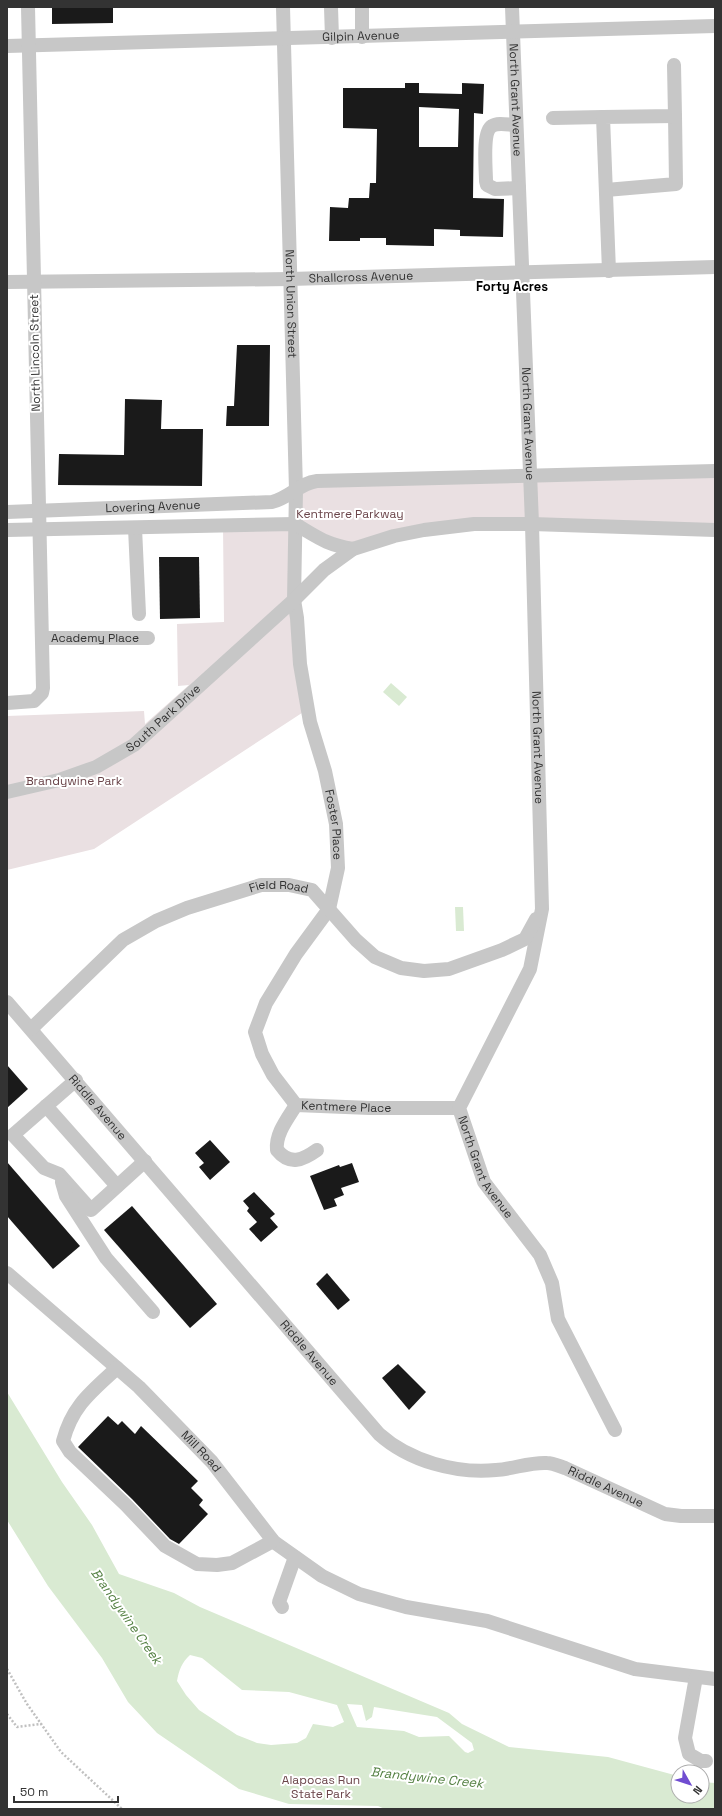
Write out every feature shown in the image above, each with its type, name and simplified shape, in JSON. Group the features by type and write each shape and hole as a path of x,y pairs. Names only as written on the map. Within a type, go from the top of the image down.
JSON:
{"street":[{"name":"North Lincoln Street","path":"7,703 30,702 38,698 42,688 28,7"},
{"name":"North Union Street","path":"283,7 296,490 294,600"},
{"path":"331,7 332,38"},
{"path":"362,7 362,37"},
{"name":"North Grant Avenue","path":"512,7 532,524 542,909 530,969 459,1108 484,1182 540,1255 552,1283 558,1319 615,1430"},
{"name":"Gilpin Avenue","path":"7,46 284,40 715,26"},
{"path":"606,190 676,184 674,65"},
{"path":"553,118 675,116"},
{"path":"603,117 610,270"},
{"path":"516,125 496,124 491,126 486,133 486,181 487,185 495,189 519,188"},
{"name":"Shallcross Avenue","path":"7,282 290,279 522,274 715,267"},
{"path":"296,490 310,482 317,481 715,471"},
{"name":"Lovering Avenue","path":"7,512 272,502 287,496 296,490"},
{"path":"295,524 320,540 332,545 353,549"},
{"name":"Lovering Avenue","path":"7,530 295,524"},
{"path":"294,600 330,565 353,549 394,536 424,530 474,524 532,524 715,530"},
{"name":"Academy Place","path":"135,528 139,614"},
{"name":"South Park Drive","path":"7,792 59,780 96,767 134,745 294,600"},
{"name":"Foster Place","path":"262,1054 255,1032 266,1003 296,954 329,908 338,868 336,824 325,771 310,722 300,664 297,618 294,600"},
{"name":"Academy Place","path":"42,638 148,638"},
{"name":"Field Road","path":"31,1029 123,940 156,921 186,908 261,885 289,885 312,890 356,940 375,957 401,968 424,971 449,969 502,950 525,939 542,909"},
{"name":"Riddle Avenue","path":"7,1002 76,1080 379,1434 390,1444 411,1455 437,1464 473,1471 496,1470 548,1463 565,1468 665,1514 681,1516 715,1516"},
{"name":"Kentmere Place","path":"262,1054 273,1075 296,1105 370,1108 459,1108"},
{"path":"76,1080 13,1135 44,1168 59,1174 91,1210 145,1161"},
{"path":"296,1105 280,1132 277,1141 277,1150 284,1157 292,1161 304,1159 317,1150"},
{"path":"46,1106 117,1186"},
{"path":"59,1174 66,1196 106,1258 153,1312"},
{"name":"Mill Road","path":"7,1273 139,1388 212,1462 273,1541 322,1576 359,1594 406,1607 487,1621 635,1669 715,1679"},
{"path":"117,1368 79,1404 67,1423 63,1441 70,1452 126,1505 165,1546 197,1564 217,1565 232,1563 273,1541"},
{"path":"282,1607 279,1602 295,1557"},
{"path":"696,1677 685,1738 688,1754 701,1761 706,1761"}],"path":[{"path":"7,1669 27,1704 61,1752 122,1809"},
{"path":"7,1714 17,1727 42,1724"}],"green space":[{"name":"Kentmere Parkway","path":"715,471 715,530 474,524 353,549 295,524 304,485"},
{"name":"Brandywine Park","path":"295,524 308,709 94,849 7,870 7,716 144,711 145,724 189,685 178,686 177,624 224,622 223,526"}],"water":[{"path":"391,683 407,697 399,706 383,692"},
{"path":"455,907 463,907 464,931 456,931"},
{"name":"Brandywine Creek","path":"7,1392 62,1482 92,1525 119,1574 174,1593 200,1607 449,1713 462,1724 509,1747 608,1757 670,1774 670,1804 710,1804 710,1783 715,1783 715,1809 385,1809 378,1806 289,1804 239,1789 157,1733 128,1702 102,1658 48,1586 7,1520","holes":["190,1655 202,1658 242,1690 289,1692 337,1705 344,1722 333,1727 313,1724 306,1738 297,1743 271,1745 257,1743 237,1735 199,1710 186,1695 177,1681 181,1666","347,1704 362,1705 366,1721 372,1717 374,1707 437,1717 472,1743 474,1750 468,1753 465,1752 449,1736 419,1737 404,1731 357,1727"]}],"building":[{"path":"52,7 113,7 113,23 52,24"},
{"path":"405,83 419,83 419,93 462,94 462,83 484,84 483,114 474,113 473,198 504,199 503,237 460,236 460,230 434,229 434,246 386,245 386,238 360,238 360,241 329,241 330,207 348,208 349,198 369,198 370,183 376,183 377,129 343,128 343,88 405,88","holes":["419,107 459,109 458,147 419,147"]},
{"path":"237,345 270,345 269,426 226,426 227,406 234,406"},
{"path":"125,399 162,400 161,429 203,429 202,486 58,485 59,454 124,455"},
{"path":"159,557 199,557 200,618 160,619"},
{"path":"7,1065 28,1089 7,1108"},
{"path":"210,1140 230,1162 210,1180 199,1167 204,1163 195,1153"},
{"path":"7,1162 80,1246 53,1269 7,1216"},
{"path":"352,1163 359,1182 341,1188 344,1195 334,1199 337,1206 324,1210 310,1176 339,1165 340,1167"},
{"path":"254,1192 275,1214 270,1218 278,1227 261,1242 249,1229 257,1222 247,1211 249,1208 243,1201"},
{"path":"132,1206 217,1304 190,1328 104,1230"},
{"path":"327,1273 350,1300 338,1310 316,1284"},
{"path":"398,1364 426,1392 409,1410 382,1378"},
{"path":"108,1416 118,1425 122,1421 135,1434 141,1426 198,1481 191,1488 203,1500 199,1505 208,1514 179,1544 170,1539 132,1499 78,1447"}],"district":[{"name":"Forty Acres","path":"512,286"}],"park label":[{"name":"Alapocas Run State Park","path":"321,1787"}]}
